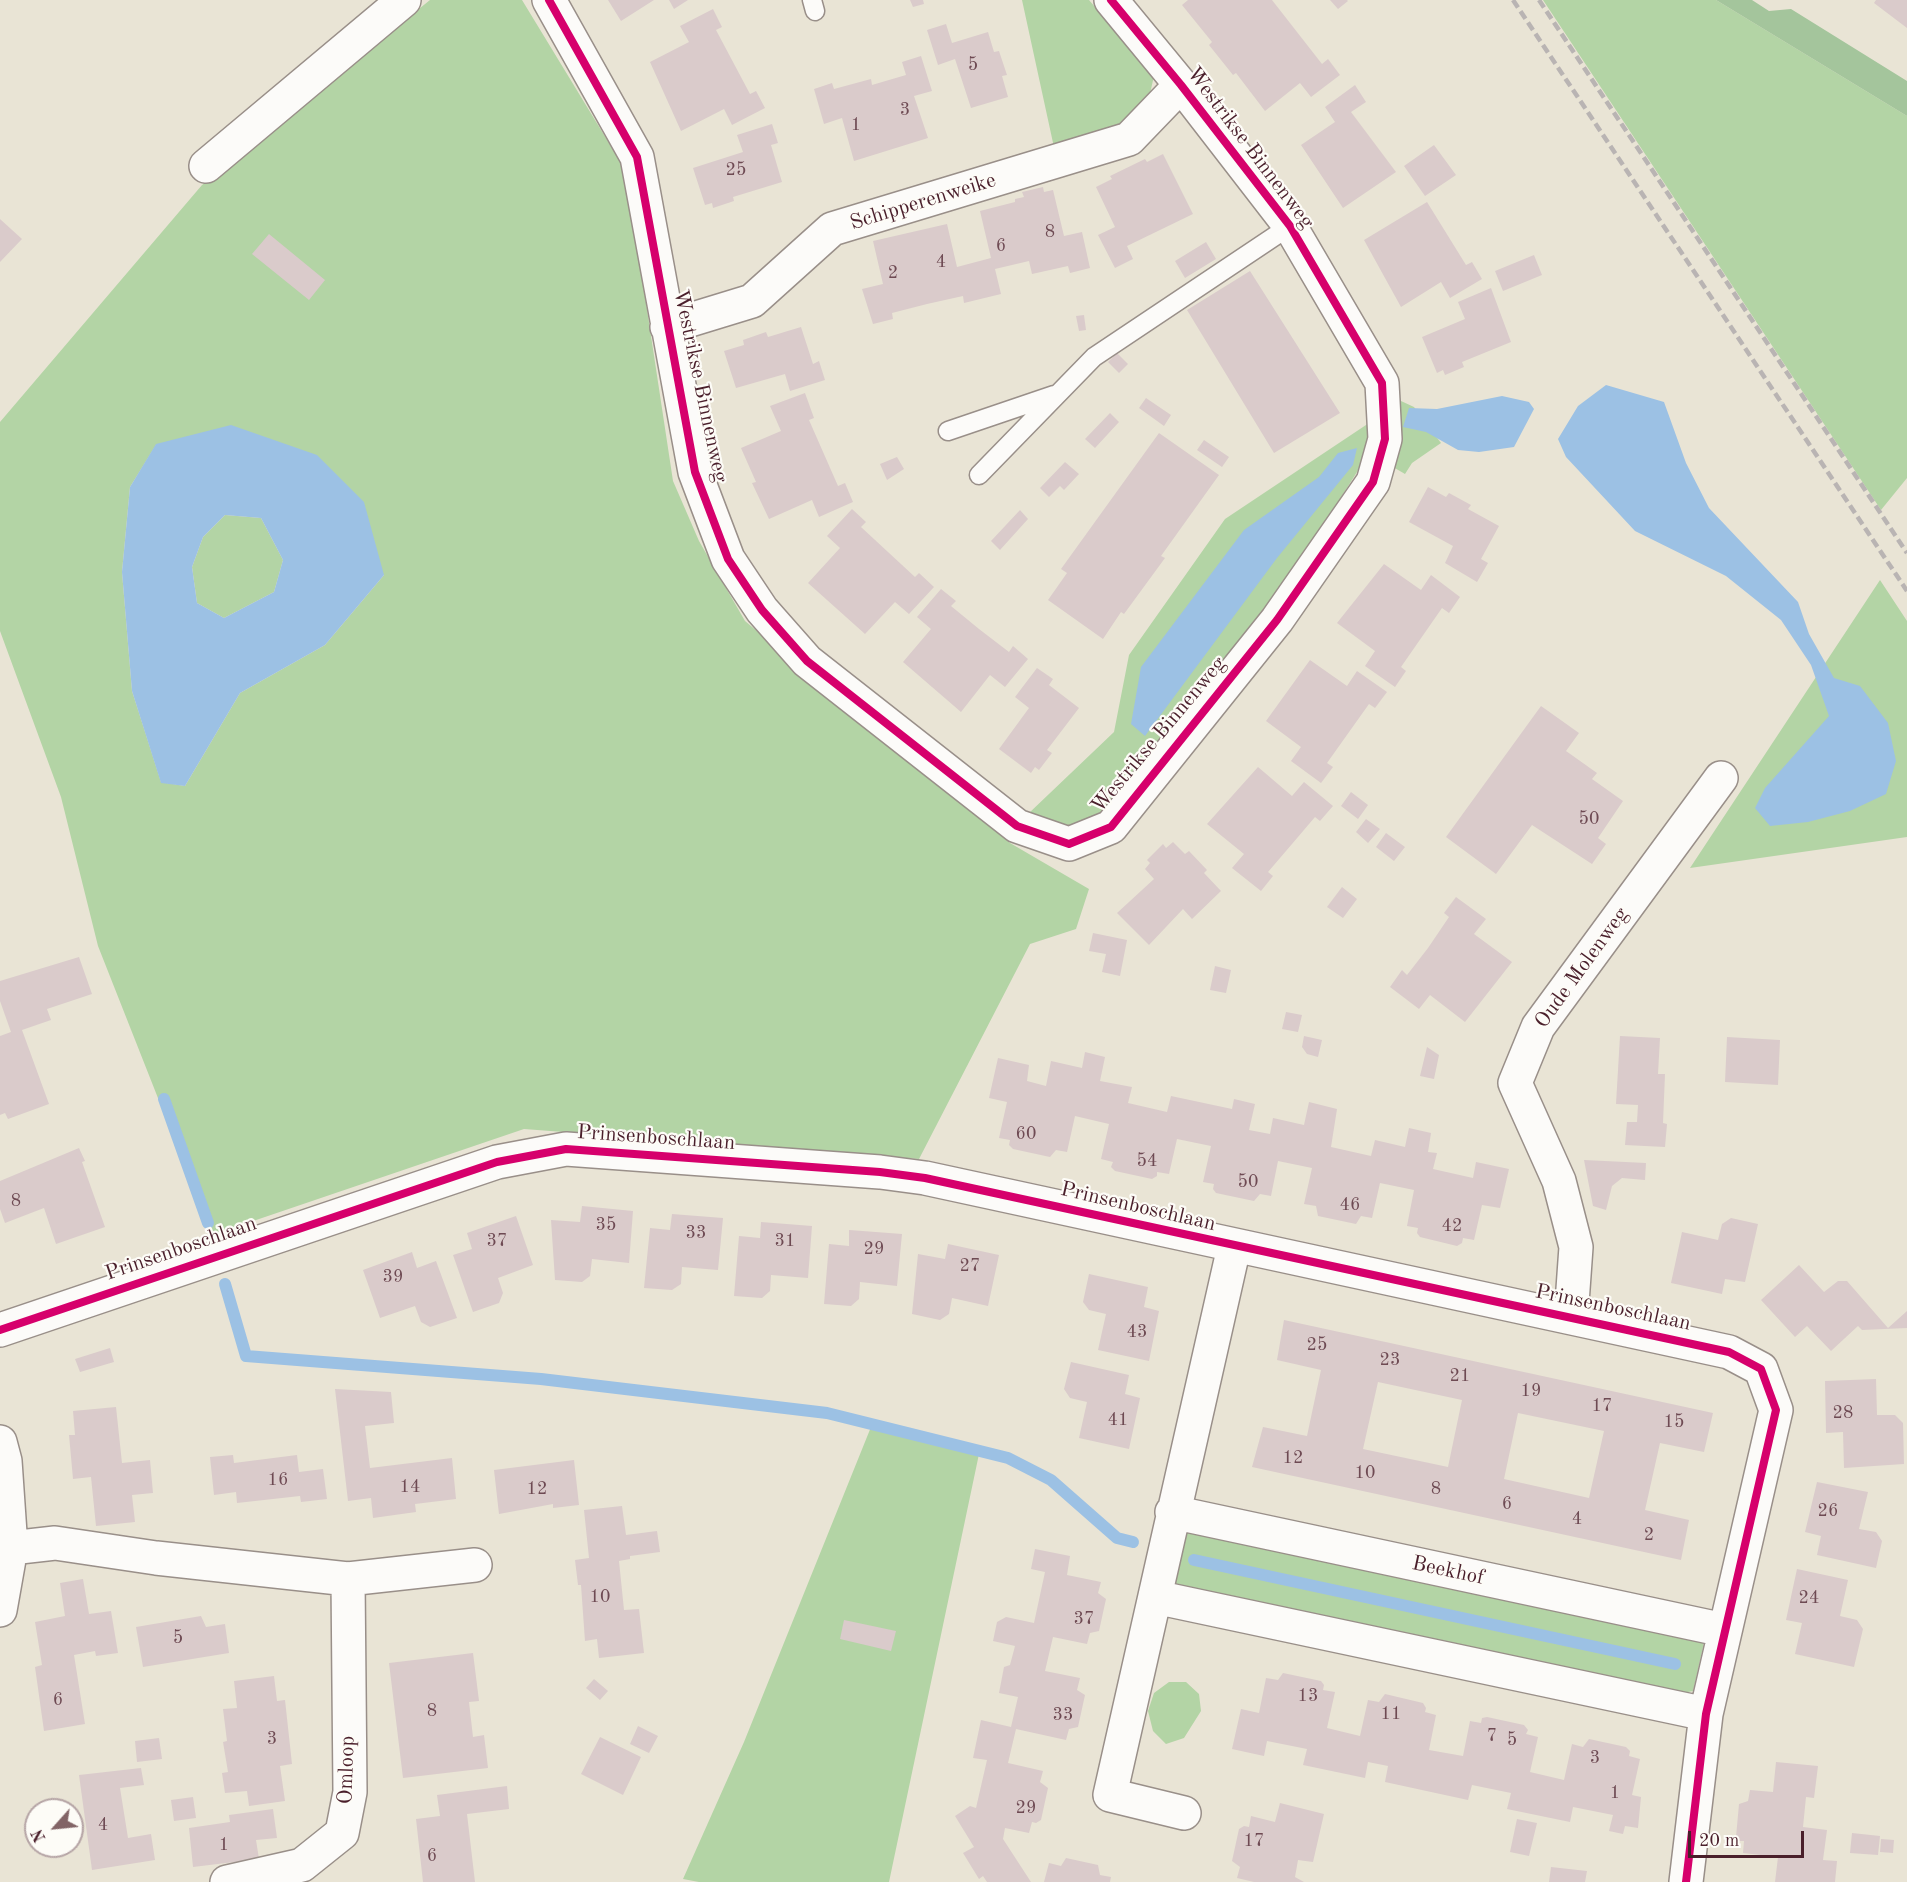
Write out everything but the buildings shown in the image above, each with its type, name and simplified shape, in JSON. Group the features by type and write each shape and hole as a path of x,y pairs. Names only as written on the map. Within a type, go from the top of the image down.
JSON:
{"street":[{"path":"206,166 404,0"},
{"name":"Westrikse Binnenweg","path":"549,0 637,157 695,472 728,559 762,610 807,661 1017,826 1069,844 1112,826 1277,620 1373,482 1385,439 1382,383 1290,226 1181,85 1111,0"},
{"name":"Schipperenweike","path":"668,327 752,301 832,229 1130,139 1181,85"},
{"name":"Oude Molenweg","path":"1571,1317 1576,1247 1559,1181 1515,1083 1538,1027 1721,777"},
{"name":"Prinsenboschlaan","path":"0,1330 497,1162 566,1149 880,1172 925,1178 1234,1247 1729,1352 1761,1369 1776,1410 1706,1714 1686,1882"},
{"path":"1185,1814 1110,1795 1172,1512 1234,1247"},
{"path":"0,1610 11,1548 2,1455"},
{"name":"Beekhof","path":"1172,1512 1724,1630"},
{"path":"11,1548 55,1543 156,1558 348,1579 475,1565"},
{"name":"Omloop","path":"227,1882 303,1865 342,1833 350,1792 348,1579"},
{"path":"1155,1597 1706,1714"}],"lane":[{"path":"979,475 1094,357 1290,226"},
{"path":"948,431 1058,393"}],"green space":[{"path":"430,0 522,0 626,171 673,481 699,541 745,621 1010,843 1089,889 1076,929 1030,944 919,1159 524,1129 212,1235 98,946 61,797 0,631 0,422 202,185","holes":["156,445 384,575 325,645 240,693 185,786 161,782 132,691 122,572 130,487"]},
{"path":"1022,0 1089,0 1154,76 1146,111 1123,132 1055,152"},
{"path":"1543,0 1716,0 1907,116 1907,478 1881,510"},
{"path":"1716,0 1752,0 1769,11 1791,9 1907,81 1907,116"},
{"path":"1401,401 1414,407 1441,443 1412,463 1405,474 1393,467 1395,431"},
{"path":"1372,421 1369,444 1357,472 1302,559 1249,632 1109,809 1071,828 1028,814 1114,732 1129,655 1225,519"},
{"path":"225,515 261,518 283,560 274,592 224,618 197,603 192,567 203,537"},
{"path":"1880,580 1907,621 1907,837 1690,868"},
{"path":"871,1427 979,1454 889,1882 699,1882 683,1879 744,1742"},
{"path":"1183,1529 1705,1638 1693,1691 1674,1695 1170,1592"},
{"path":"1169,1682 1186,1682 1199,1694 1201,1711 1184,1738 1166,1744 1153,1731 1148,1711 1154,1693"}],"water":[{"path":"1606,385 1664,402 1686,463 1709,508 1798,602 1809,634 1834,678 1860,686 1888,723 1896,761 1886,794 1850,811 1808,822 1770,826 1755,808 1765,788 1829,716 1811,665 1781,620 1726,576 1635,531 1566,457 1558,439 1578,406"},
{"path":"1502,396 1529,402 1534,409 1514,447 1479,452 1458,450 1426,432 1403,427 1409,408 1437,409"},
{"path":"231,425 317,455 364,502 384,575 325,645 240,693 185,786 161,783 132,691 122,572 130,487 156,444","holes":["225,515 261,518 283,560 274,592 224,618 197,603 192,567 203,537"]},
{"path":"1357,448 1353,465 1277,558 1145,736 1131,724 1141,667 1244,530 1319,477 1338,453"}],"waterway":[{"path":"164,1099 208,1223"},
{"path":"225,1284 246,1356 541,1379 827,1413 1008,1458 1051,1480 1117,1538 1133,1542"},
{"path":"1194,1560 1675,1664"}],"railway":[{"path":"1513,0 1907,591"},
{"path":"1539,0 1907,553"}],"cycle path":[{"path":"549,0 637,157 695,472 728,559 762,610 807,661 1017,826 1069,844 1111,827 1277,620 1373,482 1385,439 1382,383 1290,226 1181,85 1111,0"},
{"path":"0,1330 497,1162 566,1149 880,1172 925,1178 1729,1352 1761,1369 1776,1410 1706,1714 1686,1882"}]}
